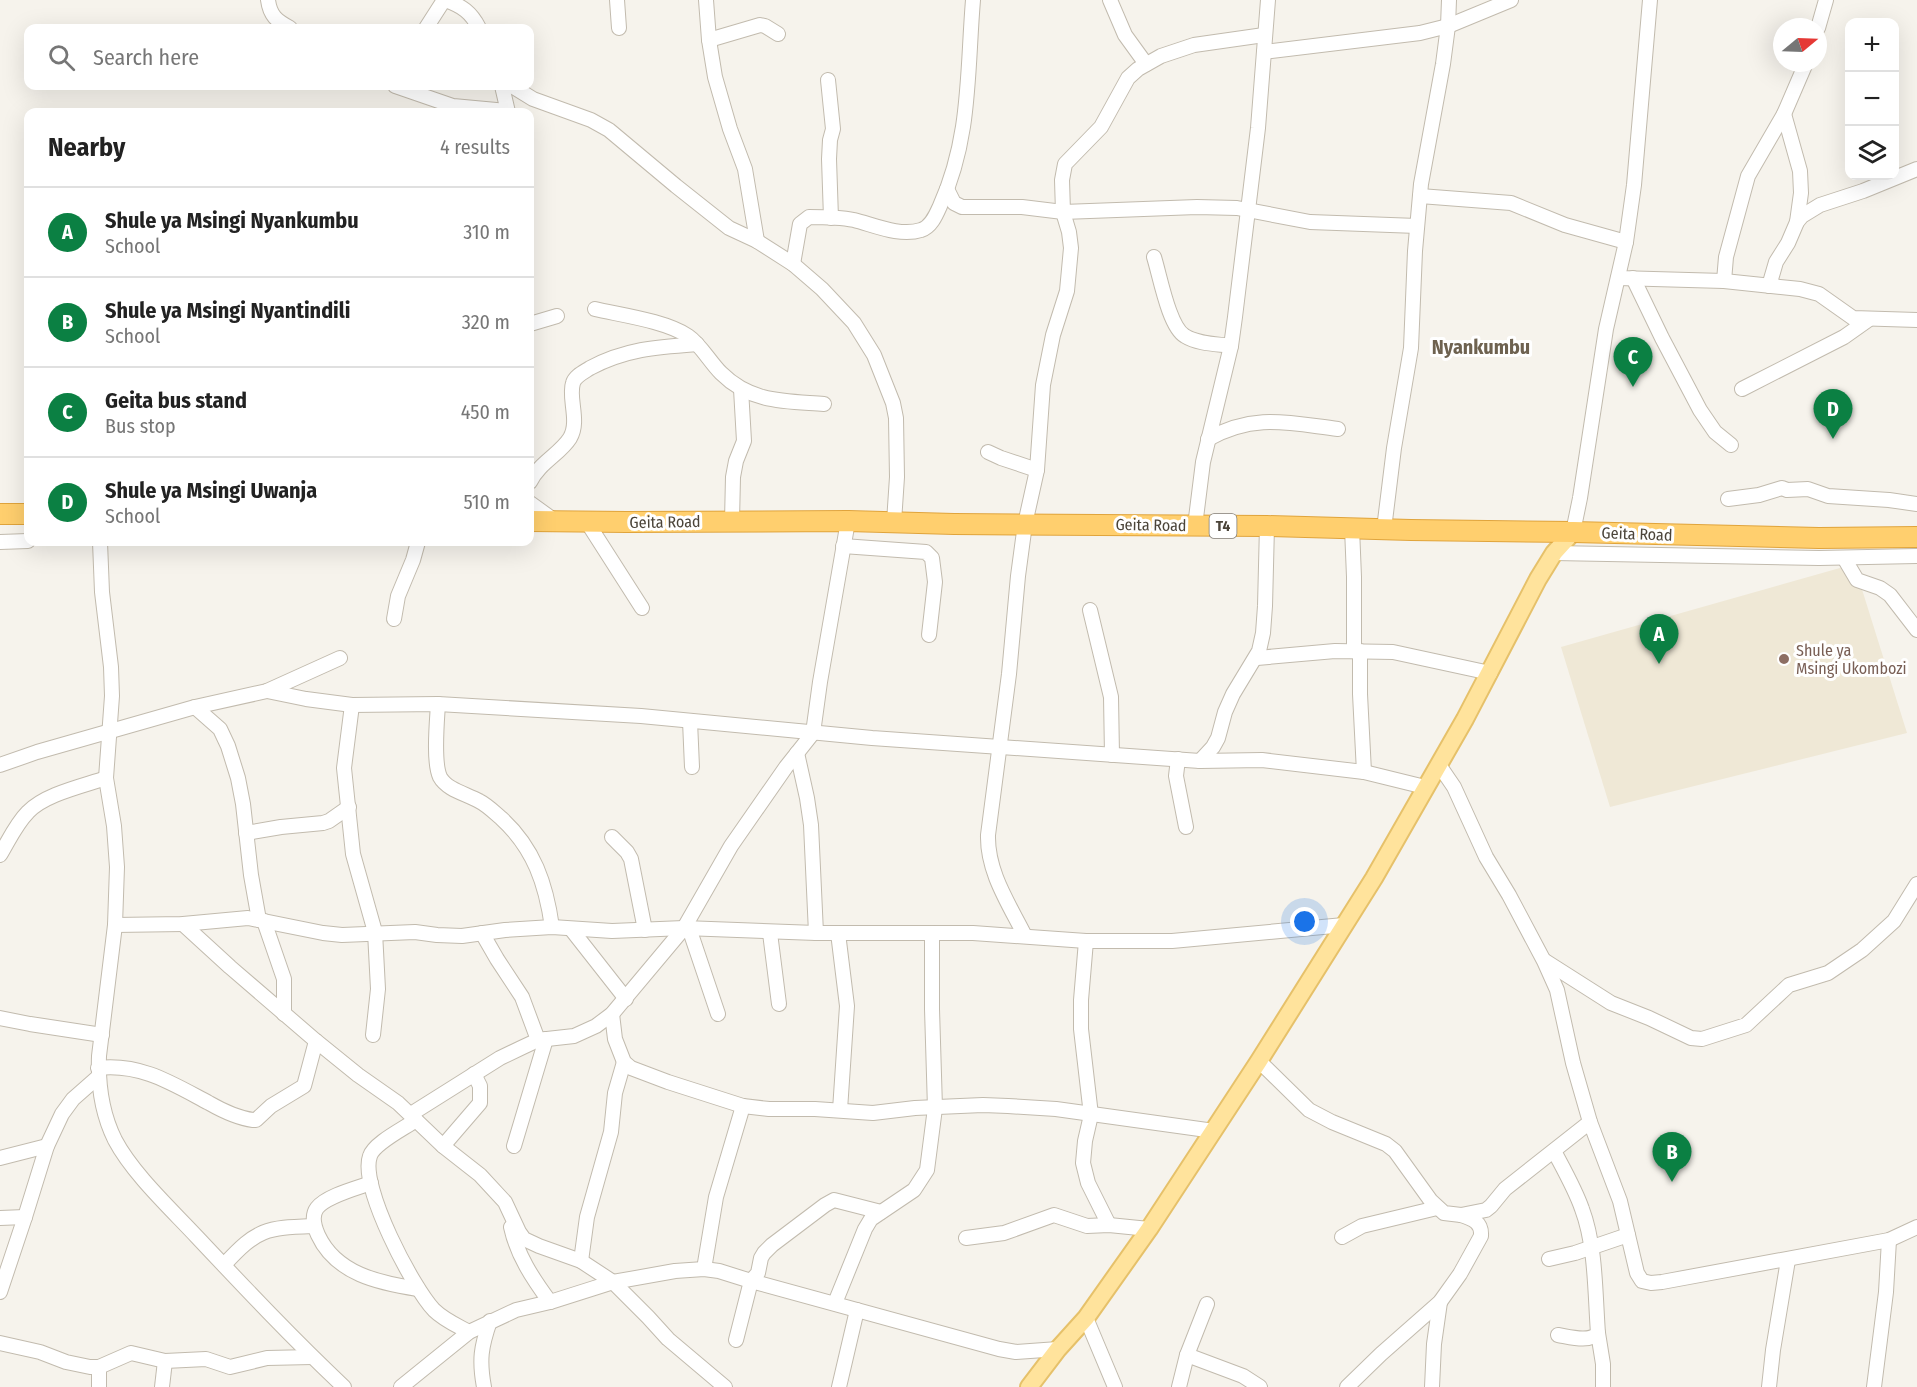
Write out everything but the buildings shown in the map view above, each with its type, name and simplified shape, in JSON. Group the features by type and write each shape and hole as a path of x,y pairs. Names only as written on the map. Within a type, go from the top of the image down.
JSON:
{"highway":[{"path":"0,514 24,514"},
{"name":"Geita Road","path":"534,521 848,521 1267,526 1789,537 1917,537"}],"main road":[{"path":"1029,1387 1058,1349 1086,1318 1149,1229 1259,1061 1374,878 1490,673 1538,579 1554,553 1573,532"}],"street":[{"path":"268,0 270,11 275,19 283,24"},
{"path":"429,24 444,0 464,8 470,13 476,24"},
{"path":"616,0 619,28"},
{"path":"706,0 709,40 716,77 730,129 745,169 758,241"},
{"path":"793,264 800,224 808,217 854,220 913,232 923,230 928,226 947,189 957,158 968,93 973,0"},
{"path":"1110,0 1125,34 1146,64"},
{"path":"1195,526 1203,462 1231,346 1258,128 1268,0"},
{"path":"1384,529 1394,448 1411,348 1420,196 1448,26 1449,0"},
{"path":"1264,52 1420,33 1448,26 1511,0"},
{"path":"1573,532 1606,329 1626,242 1634,185 1650,0"},
{"path":"1821,18 1826,0"},
{"path":"709,40 760,26 765,26 778,34"},
{"path":"1025,936 992,868 987,852 1025,524 1037,470 1043,385 1053,335 1067,291 1071,248 1063,212 1062,180 1065,164 1101,127 1128,78 1137,69 1161,56 1194,45 1264,35"},
{"path":"1724,281 1726,257 1748,176 1784,114 1802,72"},
{"path":"828,80 833,129 829,159 831,218"},
{"path":"407,90 453,106 471,108"},
{"path":"503,90 506,108"},
{"path":"518,90 533,99 591,120 609,130 729,228 758,241 793,264 822,289 854,323 867,341 885,379 893,403 896,418 897,477 894,522"},
{"path":"1769,286 1776,262 1797,222 1801,193 1800,171 1784,114"},
{"path":"1797,222 1814,207 1917,169"},
{"path":"947,189 954,203 959,207 1022,207 1063,212 1197,207 1247,209 1310,222 1418,226"},
{"path":"1420,196 1511,203 1565,225 1626,242"},
{"path":"1154,257 1170,312 1181,334 1192,340 1231,346"},
{"path":"1618,278 1724,281 1811,291 1828,299 1852,318 1917,321"},
{"path":"1633,278 1703,415 1715,432 1731,445"},
{"path":"595,309 673,329 690,337 723,375 741,389 761,398 824,404"},
{"path":"534,323 557,316"},
{"path":"1742,389 1844,337 1868,320"},
{"path":"534,475 538,468 569,438 573,428 574,410 572,384 576,377 613,357 638,350 697,344"},
{"path":"732,521 733,477 736,461 744,441 741,389"},
{"path":"1208,440 1230,428 1267,421 1338,429"},
{"path":"988,452 1037,470"},
{"path":"1728,499 1759,495 1782,488 1787,490 1808,489 1828,496 1917,504"},
{"path":"534,506 556,522"},
{"path":"469,1332 434,1310 406,1269 391,1239 371,1183 370,1156 376,1147 413,1117 500,1058 542,1040 574,1036 596,1026 626,999 686,928 731,846 796,753 813,733 848,521"},
{"path":"587,522 642,608"},
{"path":"1200,761 1218,738 1233,694 1257,658 1262,642 1267,526"},
{"path":"1352,528 1364,772"},
{"path":"0,542 24,541"},
{"path":"100,546 112,696 106,778 117,849 115,925 98,1073 104,1108 115,1139 153,1190 312,1357 344,1387"},
{"path":"394,619 398,596 417,546"},
{"path":"843,546 926,552 932,558 935,582 928,635"},
{"path":"1554,553 1844,558 1917,556"},
{"path":"1844,558 1857,580 1880,588 1890,595 1917,630"},
{"path":"1090,610 1111,697 1112,755"},
{"path":"1257,658 1357,651 1402,654 1490,673"},
{"path":"0,765 64,744 195,707 267,691 340,658"},
{"path":"267,691 352,705 438,704 690,721 813,733 1200,761 1262,760 1364,772 1425,788"},
{"path":"438,704 436,741 441,777 447,785 482,802 524,843 544,885 552,927"},
{"path":"352,705 344,768 353,854 375,932 378,989 373,1035"},
{"path":"195,707 216,724 225,737 238,778 251,875 262,920 284,979 284,1014"},
{"path":"690,721 692,767"},
{"path":"796,753 811,825 816,933"},
{"path":"1178,759 1176,776 1186,827"},
{"path":"1439,765 1454,787 1486,857 1509,895 1557,990 1573,1064 1590,1122 1613,1179 1637,1273 1642,1281 1662,1282 1754,1264 1788,1260 1889,1240 1917,1227"},
{"path":"0,855 20,821 30,810 45,800 106,778"},
{"path":"246,833 323,823 349,807"},
{"path":"612,837 631,859 645,930"},
{"path":"1544,961 1611,1003 1691,1038 1702,1039 1746,1025 1789,985 1822,976 1855,954 1894,921 1917,884"},
{"path":"115,925 183,924 240,918 342,935 415,932 449,936 552,927 645,930 686,928 770,933 932,933 1025,936 1086,942 1172,941 1344,925"},
{"path":"183,924 284,1014 413,1117 442,1146 486,1181 505,1202 524,1239 581,1261 613,1282 668,1339 725,1387"},
{"path":"686,928 718,1014"},
{"path":"571,929 626,999"},
{"path":"482,933 522,997 542,1040 514,1146"},
{"path":"770,933 779,1004"},
{"path":"838,933 847,1006 840,1110"},
{"path":"835,1303 871,1219 914,1190 922,1179 928,1162 935,1108 932,933"},
{"path":"1086,942 1082,980 1081,1029 1091,1115 1082,1154 1088,1183 1109,1225"},
{"path":"612,1014 615,1039 624,1062 636,1070 668,1082 743,1106 873,1113 915,1108 1008,1106 1056,1109 1214,1131"},
{"path":"0,1018 102,1035"},
{"path":"0,1292 46,1146 62,1114 98,1073 112,1066 141,1070 226,1113 256,1120 271,1106 304,1086 316,1041"},
{"path":"1259,1061 1309,1110 1386,1144 1395,1151 1437,1208 1444,1213 1461,1215 1474,1220 1480,1225 1481,1236 1460,1274 1440,1302 1347,1387"},
{"path":"581,1261 586,1217 611,1132 615,1093 624,1062"},
{"path":"442,1146 480,1103 482,1096 480,1086 474,1074"},
{"path":"704,1269 716,1197 743,1106"},
{"path":"1461,1215 1486,1210 1505,1189 1590,1122"},
{"path":"0,1158 46,1146"},
{"path":"1554,1151 1582,1210 1590,1248 1598,1333 1604,1364 1603,1387"},
{"path":"371,1183 333,1198 318,1207 313,1218 314,1226 326,1249 347,1269 376,1281 418,1289"},
{"path":"735,1340 751,1281 758,1273 761,1258 772,1245 830,1202 839,1200 881,1212"},
{"path":"1342,1236 1362,1226 1437,1208"},
{"path":"966,1238 1004,1233 1054,1215 1078,1224 1149,1229"},
{"path":"511,1216 512,1228 521,1257 550,1302"},
{"path":"0,1218 25,1217"},
{"path":"224,1265 259,1233 275,1229 314,1226"},
{"path":"1549,1259 1628,1235"},
{"path":"1874,1387 1886,1292 1889,1240"},
{"path":"1769,1387 1788,1260"},
{"path":"401,1387 469,1332 516,1310 644,1275 704,1269 728,1273 999,1349 1016,1352 1058,1349"},
{"path":"1432,1387 1434,1344 1440,1302"},
{"path":"1179,1387 1187,1355 1207,1304"},
{"path":"839,1387 857,1310"},
{"path":"1086,1318 1115,1387"},
{"path":"484,1387 480,1366 483,1342 490,1321"},
{"path":"1558,1335 1594,1338 1598,1333"},
{"path":"0,1343 40,1352 78,1365 99,1367 128,1353 165,1361 206,1359 230,1366 283,1356 312,1357"},
{"path":"1187,1355 1243,1376 1260,1387"},
{"path":"162,1387 165,1361"},
{"path":"99,1367 99,1387"}],"shaded area":[{"path":"1854,564 1907,733 1610,807 1561,647"}],"place":[{"name":"Geita bus stand","path":"1633,387"},
{"name":"Shule ya Msingi Uwanja","path":"1833,439"},
{"name":"Shule ya Msingi Ukombozi","path":"1784,659"},
{"name":"Shule ya Msingi Nyankumbu","path":"1659,664"},
{"name":"Shule ya Msingi Nyantindili","path":"1672,1182"}],"district":[{"name":"Nyankumbu","path":"1481,347"}]}
